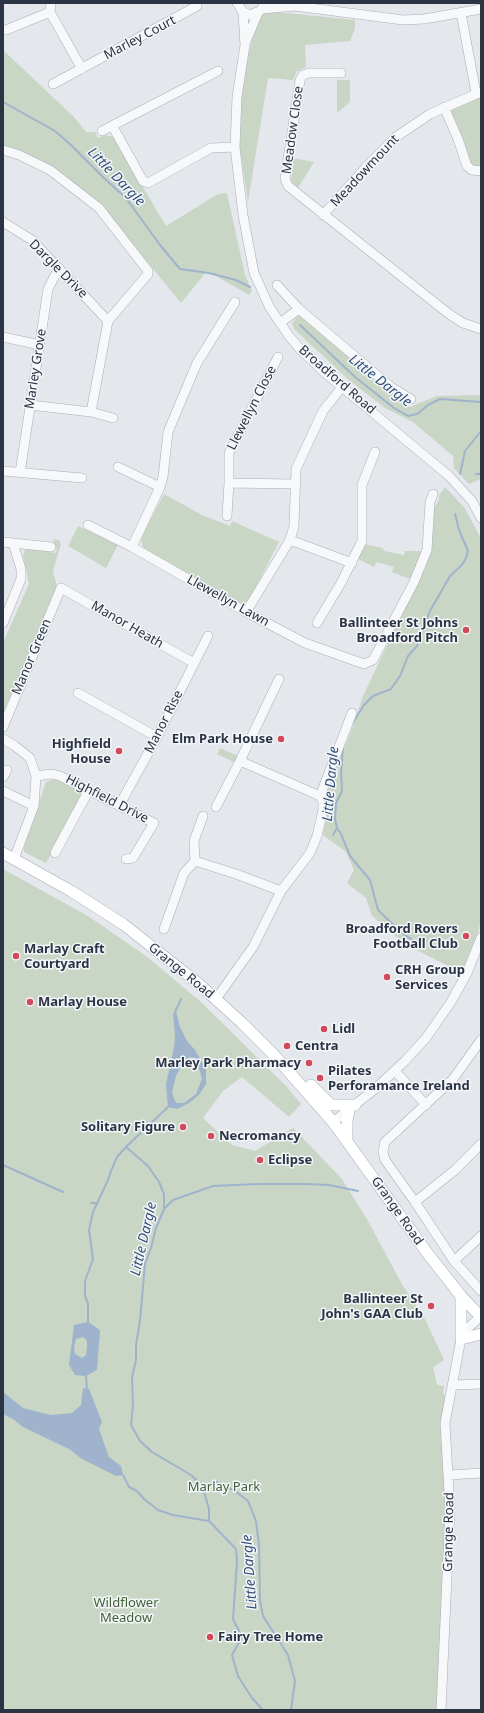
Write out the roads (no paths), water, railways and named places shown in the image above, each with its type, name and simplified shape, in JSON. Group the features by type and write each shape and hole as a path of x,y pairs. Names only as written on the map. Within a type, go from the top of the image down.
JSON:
{"main road":[{"name":"Grange Road","path":"3,853 71,891 123,924 216,999 274,1055 333,1122 428,1254 461,1296 481,1316"},
{"path":"274,1055 285,1058 295,1066 327,1102 336,1106 352,1107 347,1121 347,1140"},
{"path":"461,1296 462,1339 481,1334"}],"street":[{"path":"238,6 250,15 262,8 292,5 335,7 403,20 424,19 481,9"},
{"name":"Marley Court","path":"53,84 197,6"},
{"name":"Broadford Road","path":"238,6 245,45"},
{"path":"6,30 51,7 82,69"},
{"name":"Broadford Road","path":"262,8 245,45 237,97 235,146 243,215 254,273 270,308 300,349 342,387 449,476 472,501 481,518"},
{"path":"461,13 479,92"},
{"path":"102,131 113,127 218,71"},
{"name":"Meadow Close","path":"297,194 288,186 285,179 300,80 303,76 309,73 341,74"},
{"name":"Meadowmount","path":"323,215 369,164 396,137 415,122 479,92"},
{"path":"444,108 458,139 467,166 472,170 481,171"},
{"path":"113,127 143,181 148,182 211,148 235,146"},
{"path":"3,150 19,155 50,170 99,208 148,272 148,274 108,321 91,412"},
{"name":"Meadowmount","path":"297,194 463,324 481,329"},
{"name":"Dargle Drive","path":"3,222 32,240 108,321"},
{"name":"Marley Grove","path":"20,473 48,289 59,268"},
{"path":"277,285 299,309 391,387 411,399"},
{"path":"132,547 160,487 163,477 168,432 197,363 235,302"},
{"path":"280,323 299,309"},
{"path":"3,337 40,345"},
{"name":"Llewellyn Close","path":"227,516 229,453 231,446 278,357"},
{"path":"246,612 290,540 294,526 296,469 323,411 342,387"},
{"path":"30,405 91,412 113,418"},
{"path":"317,623 352,563 362,541 362,485 375,452"},
{"path":"118,468 160,487"},
{"path":"3,471 82,478"},
{"path":"229,483 295,484"},
{"name":"Llewellyn Lawn","path":"88,525 132,547 246,612 305,643 364,664 373,660 414,582 427,550 430,502 433,494"},
{"path":"290,540 352,563"},
{"path":"3,542 52,547"},
{"path":"3,623 21,580 21,569 13,543"},
{"name":"Manor Heath","path":"61,588 194,663"},
{"name":"Manor Green","path":"3,727 61,588"},
{"name":"Manor Rise","path":"119,806 157,738 208,636"},
{"path":"216,807 240,761 279,679"},
{"path":"78,693 157,738"},
{"path":"320,796 352,713"},
{"path":"3,739 30,758 36,776 34,806 14,859"},
{"path":"216,999 253,946 281,891 310,853 317,836 323,810 323,802 320,796 240,761"},
{"name":"Highfield Drive","path":"36,776 52,774 60,776 154,823 134,858 126,859"},
{"path":"55,853 89,790"},
{"path":"3,792 34,806"},
{"path":"164,929 184,873 195,862 194,841 203,816"},
{"path":"195,862 236,874 281,891"},
{"path":"333,1122 395,1071 426,1038 443,1014 467,972 481,938"},
{"path":"481,1040 453,1079 385,1142 383,1152 385,1160 454,1261 481,1291"},
{"path":"395,1071 426,1105"},
{"path":"415,1202 481,1144"},
{"path":"454,1261 481,1236"},
{"name":"Grange Road","path":"442,1710 450,1534 449,1475 445,1423 462,1339 468,1328 481,1316"},
{"path":"453,1385 481,1384"},
{"path":"449,1475 481,1473"}],"water":[{"path":"176,1011 180,1027 187,1041 195,1050 206,1069 206,1084 199,1095 189,1103 177,1109 168,1107 166,1084 174,1047 175,1036 173,1014","holes":["189,1057 196,1058 202,1079 196,1094 184,1103 176,1103 172,1093 176,1076 182,1065"]},
{"path":"88,1322 100,1330 97,1370 86,1376 75,1375 69,1365 74,1325","holes":["83,1337 87,1341 86,1355 82,1358 75,1354 74,1347 76,1339"]},
{"path":"83,1388 89,1389 102,1422 99,1429 109,1457 121,1466 123,1475 116,1476 82,1459 69,1449 23,1427 13,1419 3,1414 3,1392 23,1408 51,1415 72,1413 81,1405"}],"waterway":[{"name":"Little Dargle","path":"3,102 55,131 71,145 126,198 160,245 180,269 209,273 236,280 250,287"},
{"name":"Little Dargle","path":"300,325 355,377 394,408 408,416 417,414 428,405 440,399 481,402"},
{"name":"Little Dargle","path":"460,474 465,451 481,431"},
{"path":"476,474 481,474"},
{"name":"Little Dargle","path":"352,724 364,705 373,696 391,689 400,676 408,656 417,646 430,611 450,576 462,565 466,558 468,551 459,530 455,514"},
{"name":"Little Dargle","path":"333,835 337,828 335,819 336,803 342,791 341,774 343,747"},
{"path":"337,828 350,856 370,880 378,910 401,932 415,942"},
{"name":"Little Dargle","path":"175,1012 181,999"},
{"name":"Little Dargle","path":"169,1106 126,1147 148,1166 159,1182 164,1194 164,1209 156,1228 145,1264 140,1321 136,1345 136,1360 132,1377 133,1405 131,1425 140,1441 152,1452 191,1475 202,1485 209,1509 209,1521 236,1549 237,1562 233,1619 242,1637 232,1655 238,1676 252,1698 263,1710"},
{"path":"88,1322 88,1303 85,1296 85,1281 93,1259 89,1230 93,1212 117,1157 126,1147"},
{"path":"3,1165 63,1192"},
{"path":"164,1209 173,1200 213,1186 308,1184 329,1185 358,1191"},
{"path":"91,1203 97,1203"},
{"path":"86,1376 87,1389"},
{"path":"123,1475 129,1487 137,1491 144,1499 158,1510 173,1515 209,1521"},
{"name":"Little Dargle","path":"202,1485 217,1482 235,1491 248,1501 256,1521 259,1544 260,1600 263,1616 288,1655 295,1681 291,1710"}],"place":[{"name":"Ballinteer St Johns Broadford Pitch","path":"466,630"},
{"name":"Elm Park House","path":"281,739"},
{"name":"Highfield House","path":"119,751"},
{"name":"Broadford Rovers Football Club","path":"466,936"},
{"name":"Marlay Craft Courtyard","path":"16,956"},
{"name":"CRH Group Services","path":"387,977"},
{"name":"Marlay House","path":"30,1002"},
{"name":"Lidl","path":"324,1029"},
{"name":"Centra","path":"287,1046"},
{"name":"Marley Park Pharmacy","path":"309,1063"},
{"name":"Pilates Perforamance Ireland","path":"320,1078"},
{"name":"Solitary Figure","path":"183,1127"},
{"name":"Necromancy","path":"211,1136"},
{"name":"Eclipse","path":"260,1160"},
{"name":"Ballinteer St John's GAA Club","path":"431,1306"},
{"name":"Fairy Tree Home","path":"210,1637"}],"park label":[{"name":"Marlay Park","path":"224,1487"},
{"name":"Wildflower Meadow","path":"126,1610"}]}
